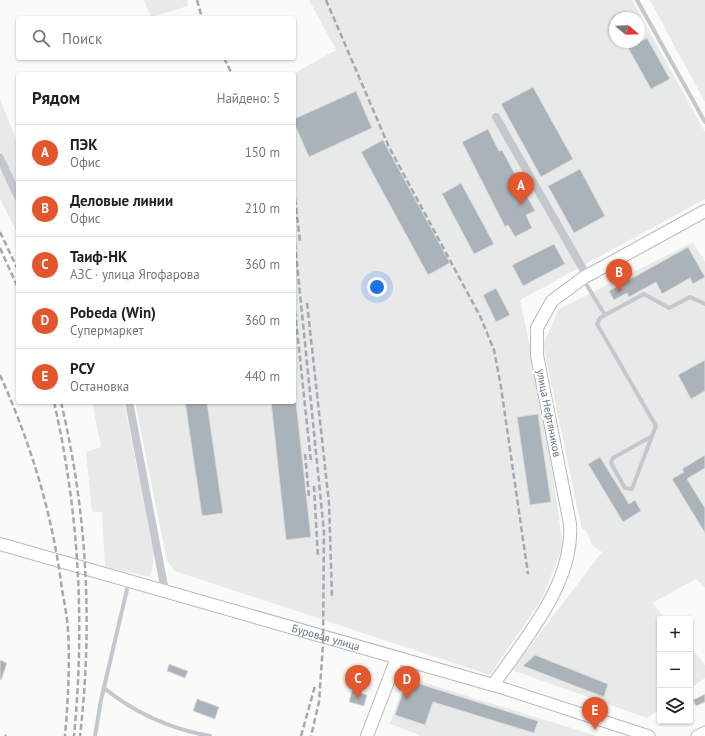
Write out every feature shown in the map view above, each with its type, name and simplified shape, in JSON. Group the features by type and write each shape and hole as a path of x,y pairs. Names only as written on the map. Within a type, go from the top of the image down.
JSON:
{"main road":[{"name":"улица Нефтяников","path":"493,685 529,633 554,592 564,571 570,553 570,524 537,355 537,328 552,301 585,277 705,211"},
{"name":"Буровая улица","path":"0,544 493,685"},
{"path":"367,736 397,658"}],"street":[{"path":"496,117 585,277"},
{"path":"0,158 16,194"},
{"path":"129,404 165,591"},
{"name":"Буровая улица","path":"493,685 649,736"},
{"path":"697,736 705,732"}],"lane":[{"path":"637,0 705,122"},
{"path":"585,277 606,315"},
{"path":"652,436 613,458 611,463 625,488 632,489 656,426 598,324 600,318 644,294 669,308 690,297 705,304"},
{"path":"95,736 104,688 129,581"},
{"path":"104,688 122,703 154,720 185,732 210,736"}],"shaded area":[{"path":"144,0 187,0 188,6 151,16"},
{"path":"309,0 632,0 639,12 609,12 609,48 645,48 645,24 705,132 705,199 520,300 545,418 563,547 541,600 490,675 175,571 167,561 135,404 296,404 296,72 336,50"},
{"path":"650,0 705,0 705,102 676,49"},
{"path":"0,99 16,139 16,231 0,199"},
{"path":"693,242 705,262 705,588 696,579 652,603 663,616 657,616 657,711 647,718 512,670 602,552 593,546 585,529 582,530 543,344 559,309"},
{"path":"92,404 124,404 154,554 151,577 105,567 102,512 92,512 86,452 101,447"},
{"path":"693,651 705,665 705,678 693,686"},
{"path":"406,677 597,736 419,736 390,724"}],"building":[{"path":"647,38 670,79 651,89 628,48 645,48 645,39"},
{"path":"533,87 573,159 541,177 501,104"},
{"path":"356,91 372,128 309,157 296,128 296,118"},
{"path":"488,129 499,151 502,150 535,211 526,215 532,228 515,237 508,225 505,227 462,142"},
{"path":"383,140 450,263 428,275 361,152"},
{"path":"580,169 605,216 574,233 548,186"},
{"path":"461,183 494,244 474,254 442,194"},
{"path":"554,244 565,264 523,286 512,265"},
{"path":"688,247 705,277 693,284 690,278 662,294 656,282 629,297 627,293 614,300 609,291"},
{"path":"496,288 510,315 496,322 483,295"},
{"path":"705,360 705,391 691,399 678,375"},
{"path":"296,402 311,537 286,540 271,404 296,404"},
{"path":"185,404 207,404 223,513 202,516"},
{"path":"538,414 551,502 530,505 517,417"},
{"path":"705,455 705,468 687,479 705,508 705,533 672,479 684,472 682,469"},
{"path":"600,457 629,504 635,500 641,511 623,522 588,464"},
{"path":"535,655 608,684 604,697 523,666"},
{"path":"0,660 7,663 1,680 0,680"},
{"path":"169,664 188,671 185,678 167,671"},
{"path":"407,680 538,721 534,733 433,702 425,725 395,715"},
{"path":"352,690 367,695 364,706 349,702"},
{"path":"705,694 705,702 696,706 693,700"},
{"path":"197,699 219,707 215,719 193,711"}],"railway":[{"path":"197,0 201,16"},
{"path":"326,0 389,147 480,316 494,350 501,387 528,574"},
{"path":"225,60 231,72"},
{"path":"296,207 300,241"},
{"path":"0,232 16,266"},
{"path":"0,248 16,284"},
{"path":"296,254 324,532 323,644 319,702 311,736"},
{"path":"307,303 329,503 332,596"},
{"path":"296,321 311,462"},
{"path":"0,375 21,425 38,476 57,555 68,630 69,656 65,736"},
{"path":"54,404 69,485 78,568 79,652 74,736"},
{"path":"61,404 77,485 85,568 87,610 86,652 80,736"},
{"path":"305,454 309,496"},
{"path":"314,486 318,558"},
{"path":"301,736 315,686"}],"place":[{"name":"ПЭК","path":"521,205"},
{"name":"Деловые линии","path":"619,292"},
{"name":"Таиф-НК","path":"358,698"},
{"name":"Pobeda (Win)","path":"407,699"},
{"name":"РСУ","path":"595,730"}]}
